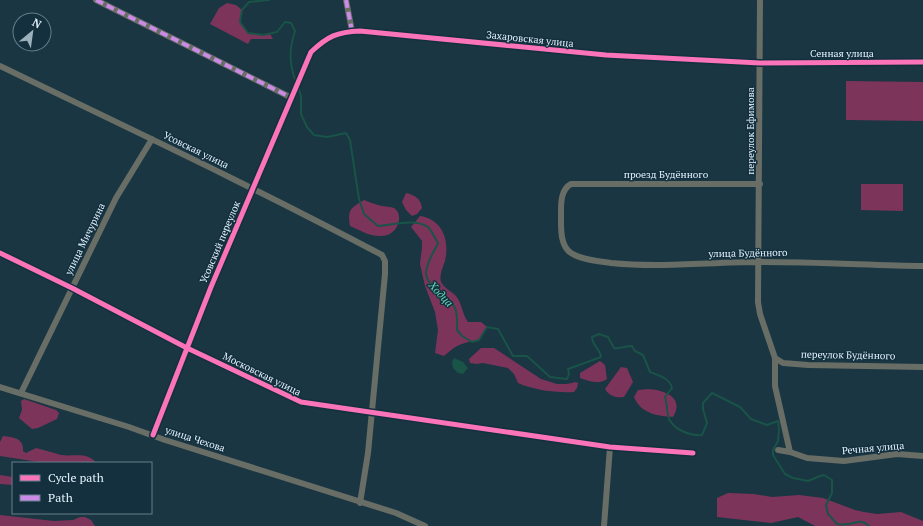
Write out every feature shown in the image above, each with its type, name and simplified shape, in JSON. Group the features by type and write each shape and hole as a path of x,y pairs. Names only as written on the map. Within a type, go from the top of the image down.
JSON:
{"street":[{"path":"96,0 292,98"},
{"path":"346,0 352,31"},
{"name":"переулок Ефимова","path":"760,0 760,184 758,302 760,314 774,358 774,386 790,452"},
{"name":"Захаровская улица","path":"309,58 311,52 326,39 335,34 352,31 606,55 760,63"},
{"name":"Усовский переулок","path":"153,436 211,287 309,58"},
{"name":"Сенная улица","path":"760,63 923,62"},
{"name":"Усовская улица","path":"0,66 152,139 382,254 385,261 386,274 372,413"},
{"name":"улица Мичурина","path":"21,393 116,198 152,139"},
{"name":"проезд Будённого","path":"574,255 569,252 563,243 561,231 563,193 566,187 571,184 760,184"},
{"name":"Московская улица","path":"0,253 72,288 187,348 300,402 610,446 693,453"},
{"name":"улица Будённого","path":"574,255 594,261 620,264 658,265 759,262 923,266"},
{"name":"переулок Будённого","path":"774,358 783,363 808,366 923,367"},
{"name":"улица Чехова","path":"0,387 360,503 396,513 425,526"},
{"path":"360,503 368,453 372,413"},
{"path":"604,526 610,446"},
{"name":"Речная улица","path":"778,450 790,452 807,458 844,461 897,454 923,456"}],"shaded area":[{"path":"227,3 236,5 242,10 240,22 248,33 263,35 270,34 273,39 251,39 248,44 210,24 219,8"},
{"path":"846,81 923,82 923,121 846,120"},
{"path":"861,184 903,184 903,211 861,210"},
{"path":"406,193 417,198 422,208 417,214 412,216 406,210 402,202"},
{"path":"364,200 380,206 394,208 397,211 399,215 398,225 392,233 378,236 365,233 350,226 349,216 351,210"},
{"path":"420,216 434,221 443,232 445,238 446,253 441,274 441,282 457,298 468,322 481,322 487,327 479,340 460,345 444,356 435,353 438,330 435,312 425,286 420,264 422,241 411,227"},
{"path":"481,348 494,348 541,379 557,384 576,382 578,383 577,388 574,392 538,389 518,383 514,374 508,368 483,363 470,363 469,359"},
{"path":"454,358 463,362 468,368 463,374 458,373 453,368 452,362"},
{"path":"600,361 605,365 607,379 597,382 580,378 580,373"},
{"path":"621,367 627,368 633,382 624,397 618,397 611,395 605,389"},
{"path":"648,389 666,393 675,400 676,410 673,417 650,413 645,411 637,403 634,397 638,390"},
{"path":"24,399 56,410 59,413 57,419 38,428 32,429 19,418 22,410 21,401"},
{"path":"3,436 14,438 22,443 23,451 26,453 36,448 61,455 85,456 93,459 95,462 39,462 0,456 0,442"},
{"path":"0,475 12,477 12,485 0,484"},
{"path":"728,493 754,494 772,497 799,495 823,498 864,512 877,514 901,512 923,521 923,526 815,526 798,517 771,523 717,517 717,498"},
{"path":"0,515 54,521 73,520 80,517 85,517 91,520 95,526 0,526"}],"waterway":[{"name":"Ходца","path":"269,0 249,2 242,10 240,22 248,33 263,35 277,32 285,22 291,23 295,31 291,50 291,63 296,82"},
{"name":"Ходца","path":"298,86 301,96 301,114 307,127 314,135 327,137 346,133 350,140 359,199 364,214 378,226 410,222 423,224 431,230 438,243 427,265 427,278 430,283 452,303 457,314 457,330 462,336 472,342 479,340 487,327 498,329 513,356 527,356 550,377 567,379 569,374 568,369 601,357 592,340 592,337 599,334 608,337 614,348 632,346 635,351 643,355 650,372 663,377 671,385 672,388 665,397 671,423 683,432 702,435 707,423 703,403 712,393 740,407 751,419 767,425 778,421 778,441 773,450 773,455 785,474 793,478 808,481 824,475 832,480 832,493 826,505 828,514 837,524 863,522 869,526"}],"marked path":[{"path":"96,0 292,98"},
{"path":"346,0 352,31"}],"cycle path":[{"path":"153,435 211,287 311,52 333,36 345,32 360,31 606,55 760,63 923,62"},
{"path":"0,253 72,288 187,348 301,402 610,447 693,453"}]}
